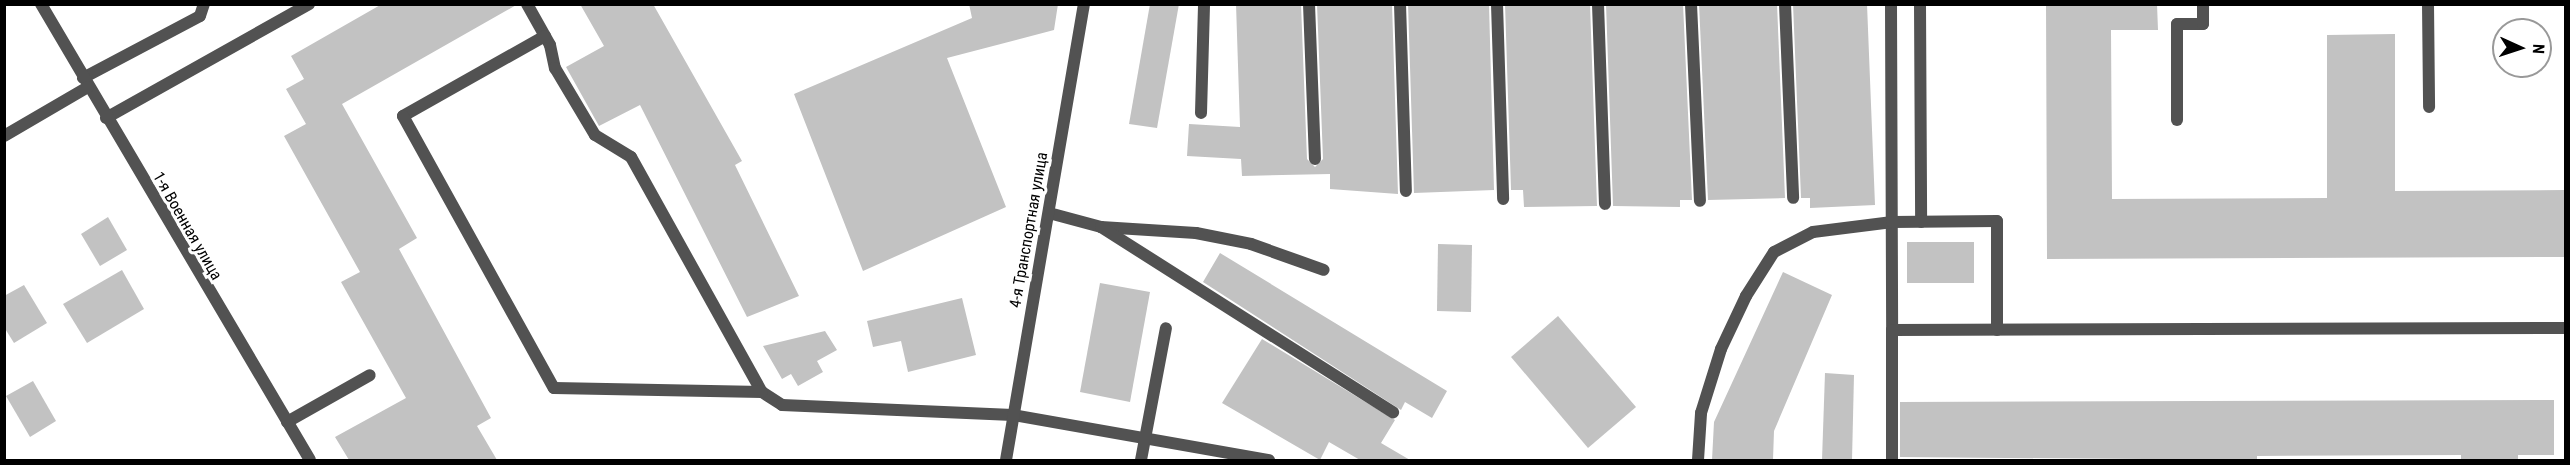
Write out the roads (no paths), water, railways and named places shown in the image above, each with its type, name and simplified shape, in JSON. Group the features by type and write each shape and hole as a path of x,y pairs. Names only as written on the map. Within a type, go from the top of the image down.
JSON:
{"street":[{"name":"1-я Военная улица","path":"41,4 106,118 310,460"},
{"path":"4,136 86,83 200,16 204,4"},
{"path":"106,118 309,4"},
{"path":"527,4 545,36 555,68 595,135 631,157 762,392 782,405 806,411 1013,415 1269,460"},
{"name":"4-я Транспортная улица","path":"1006,460 1084,4"},
{"path":"1201,113 1203,4"},
{"path":"1309,4 1315,159"},
{"path":"1400,4 1406,191"},
{"path":"1497,4 1503,199"},
{"path":"1598,4 1605,204"},
{"path":"1691,4 1700,201"},
{"path":"1785,4 1793,198"},
{"path":"1891,4 1892,460"},
{"path":"1920,4 1921,222"},
{"path":"2177,120 2177,24 2203,24 2203,4"},
{"path":"2428,4 2429,108"},
{"path":"545,36 403,116 554,388 762,392"},
{"path":"1049,213 1101,227 1196,233 1251,243 1324,270"},
{"path":"1698,460 1701,413 1721,349 1774,252 1813,232 1892,222 1997,221 1997,330"},
{"path":"1101,227 1393,412"},
{"path":"1141,460 1166,328"},
{"path":"1892,330 2565,328"},
{"path":"287,422 370,375"}]}
